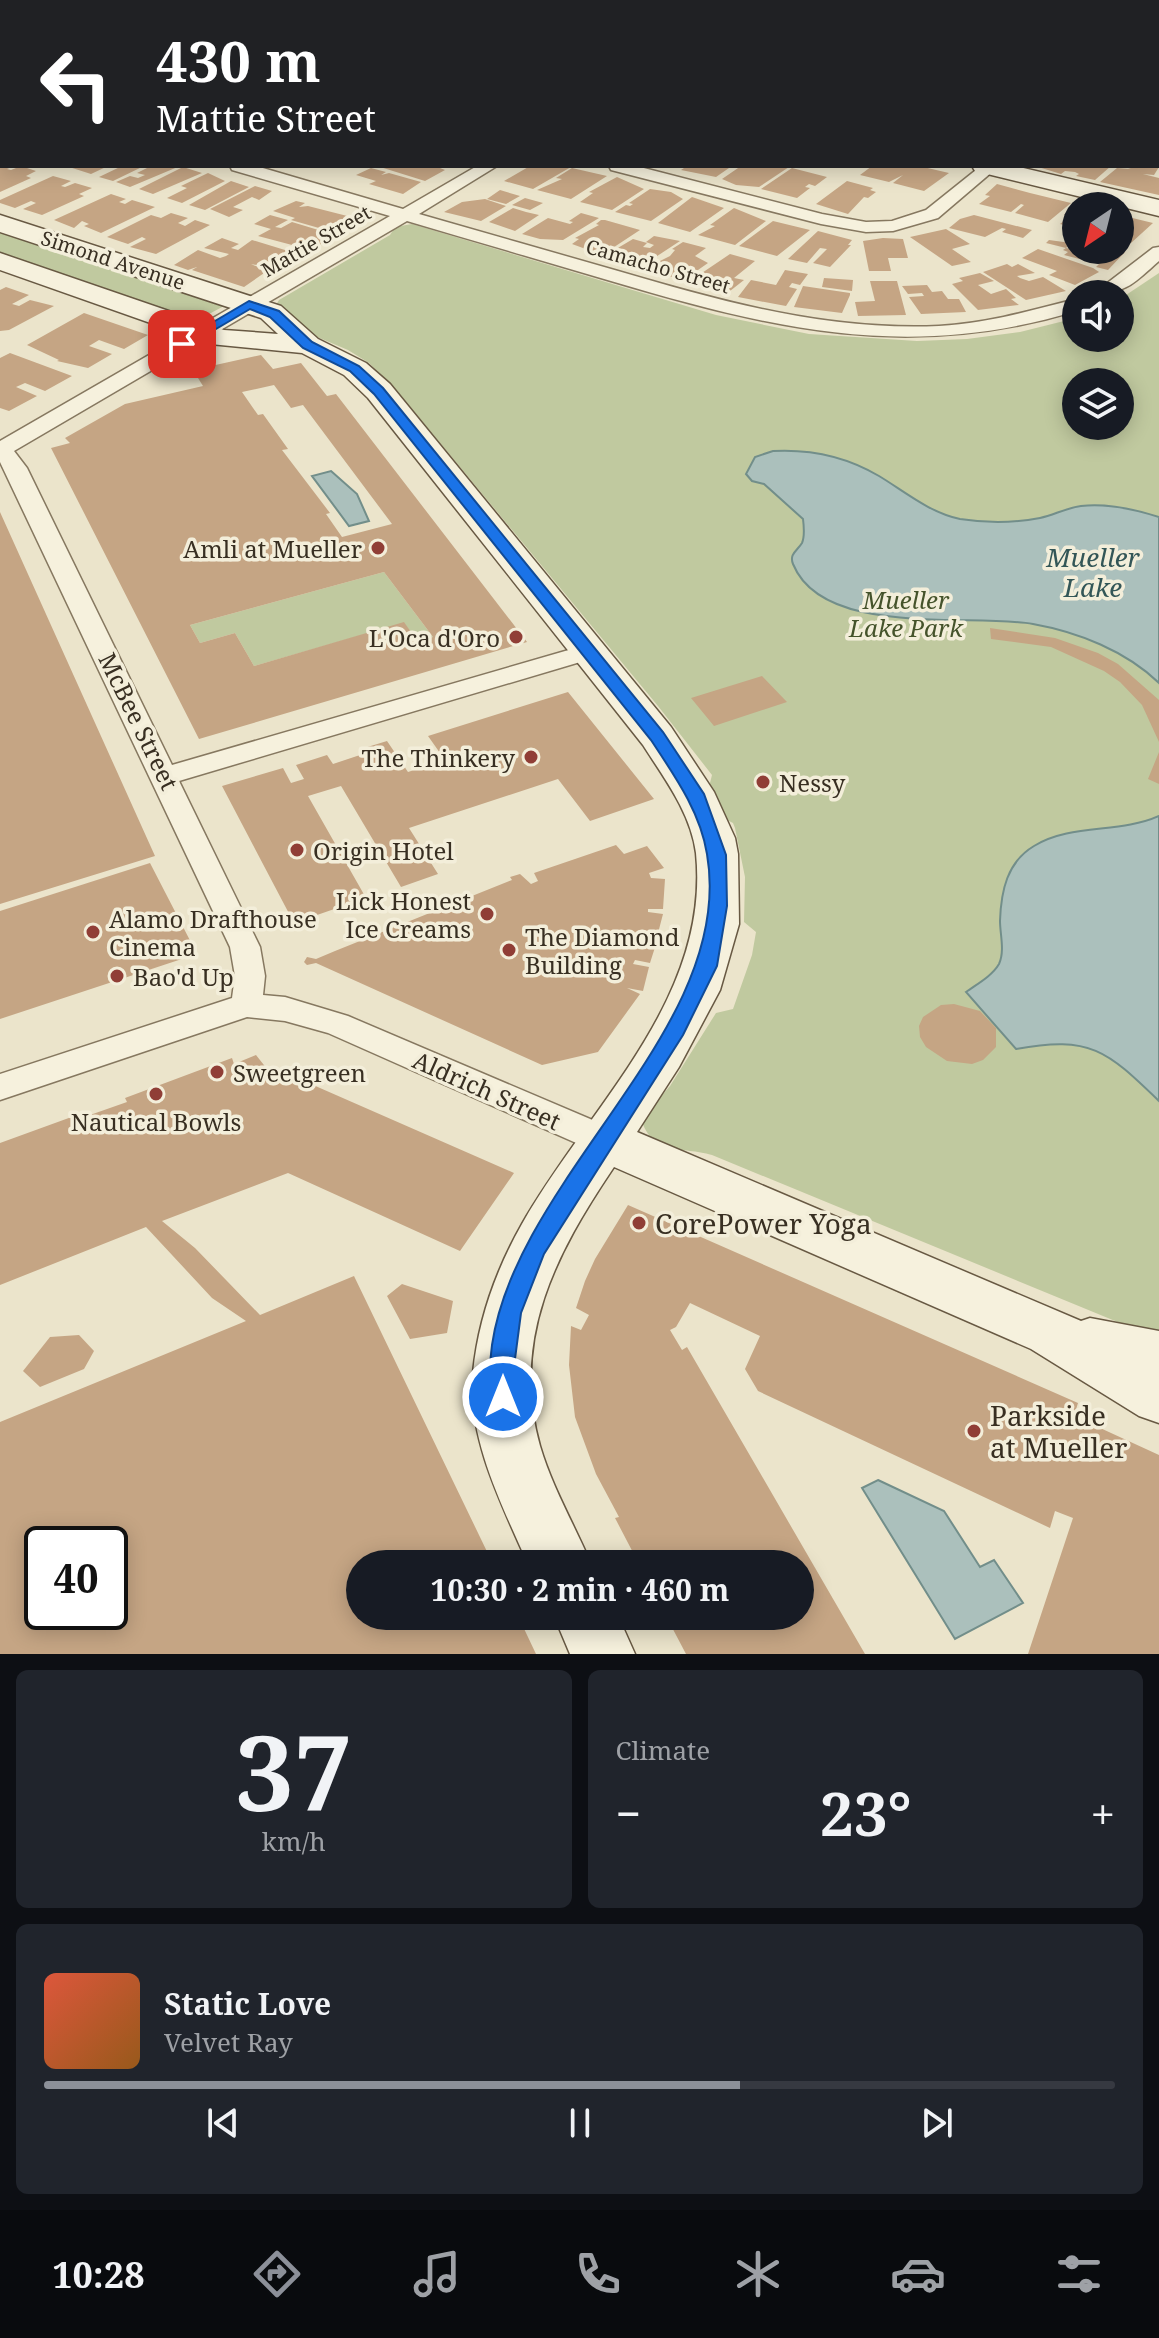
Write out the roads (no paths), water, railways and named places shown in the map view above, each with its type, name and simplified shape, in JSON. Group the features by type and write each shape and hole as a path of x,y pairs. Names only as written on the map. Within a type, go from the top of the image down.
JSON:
{"street":[{"name":"Camacho Street","path":"245,168 712,305 792,323 893,332 950,330 1015,322 1062,309"},
{"name":"Mattie Street","path":"0,449 486,168"},
{"path":"625,168 821,219 866,227 893,226 932,214 986,168"},
{"path":"996,168 1159,208"},
{"name":"Simond Avenue","path":"0,223 275,314 308,345 355,369 379,391 657,736 695,794 717,855 717,906 707,966 676,1029 535,1249 509,1313 501,1374 506,1428 553,1550"},
{"path":"1126,280 1159,252"},
{"name":"Simond Avenue","path":"0,261 230,340 308,345"},
{"name":"McBee Street","path":"0,449 16,468 166,776 245,947 250,976 246,1005"},
{"path":"166,776 588,652"},
{"name":"Aldrich Street","path":"0,1087 213,1013 246,1005 285,1009 337,1024 1050,1332 1159,1397"},
{"name":"Aldrich Street","path":"1050,1332 1097,1345 1159,1356"},
{"path":"592,1630 603,1654"}],"water":[{"name":"Mueller Lake","path":"773,451 801,451 841,459 879,476 928,507 960,519 1020,521 1091,505 1120,507 1159,517 1159,683 1116,652 1050,628 1006,621 901,618 866,613 834,603 809,587 793,564 793,555 803,540 803,519 764,484 752,481 746,474 755,457"},
{"path":"331,471 357,494 369,521 349,526 312,476"},
{"path":"1159,816 1159,1101 1125,1070 1096,1051 1063,1044 1016,1049 966,992 988,976 1001,959 1000,921 1004,888 1017,860 1034,846 1064,834 1144,822"},
{"path":"878,1480 944,1511 980,1567 994,1560 1023,1603 955,1639 862,1488"}],"place":[{"name":"Amli at Mueller","path":"378,548"},
{"name":"L'Oca d'Oro","path":"516,637"},
{"name":"The Thinkery","path":"531,757"},
{"name":"Nessy","path":"763,782"},
{"name":"Origin Hotel","path":"297,850"},
{"name":"Lick Honest Ice Creams","path":"487,914"},
{"name":"Alamo Drafthouse Cinema","path":"93,932"},
{"name":"The Diamond Building","path":"509,950"},
{"name":"Bao'd Up","path":"117,976"},
{"name":"Sweetgreen","path":"217,1072"},
{"name":"Nautical Bowls","path":"156,1094"},
{"name":"CorePower Yoga","path":"639,1223"},
{"name":"Parkside at Mueller","path":"974,1431"}],"park label":[{"name":"Mueller Lake Park","path":"906,613"}]}
